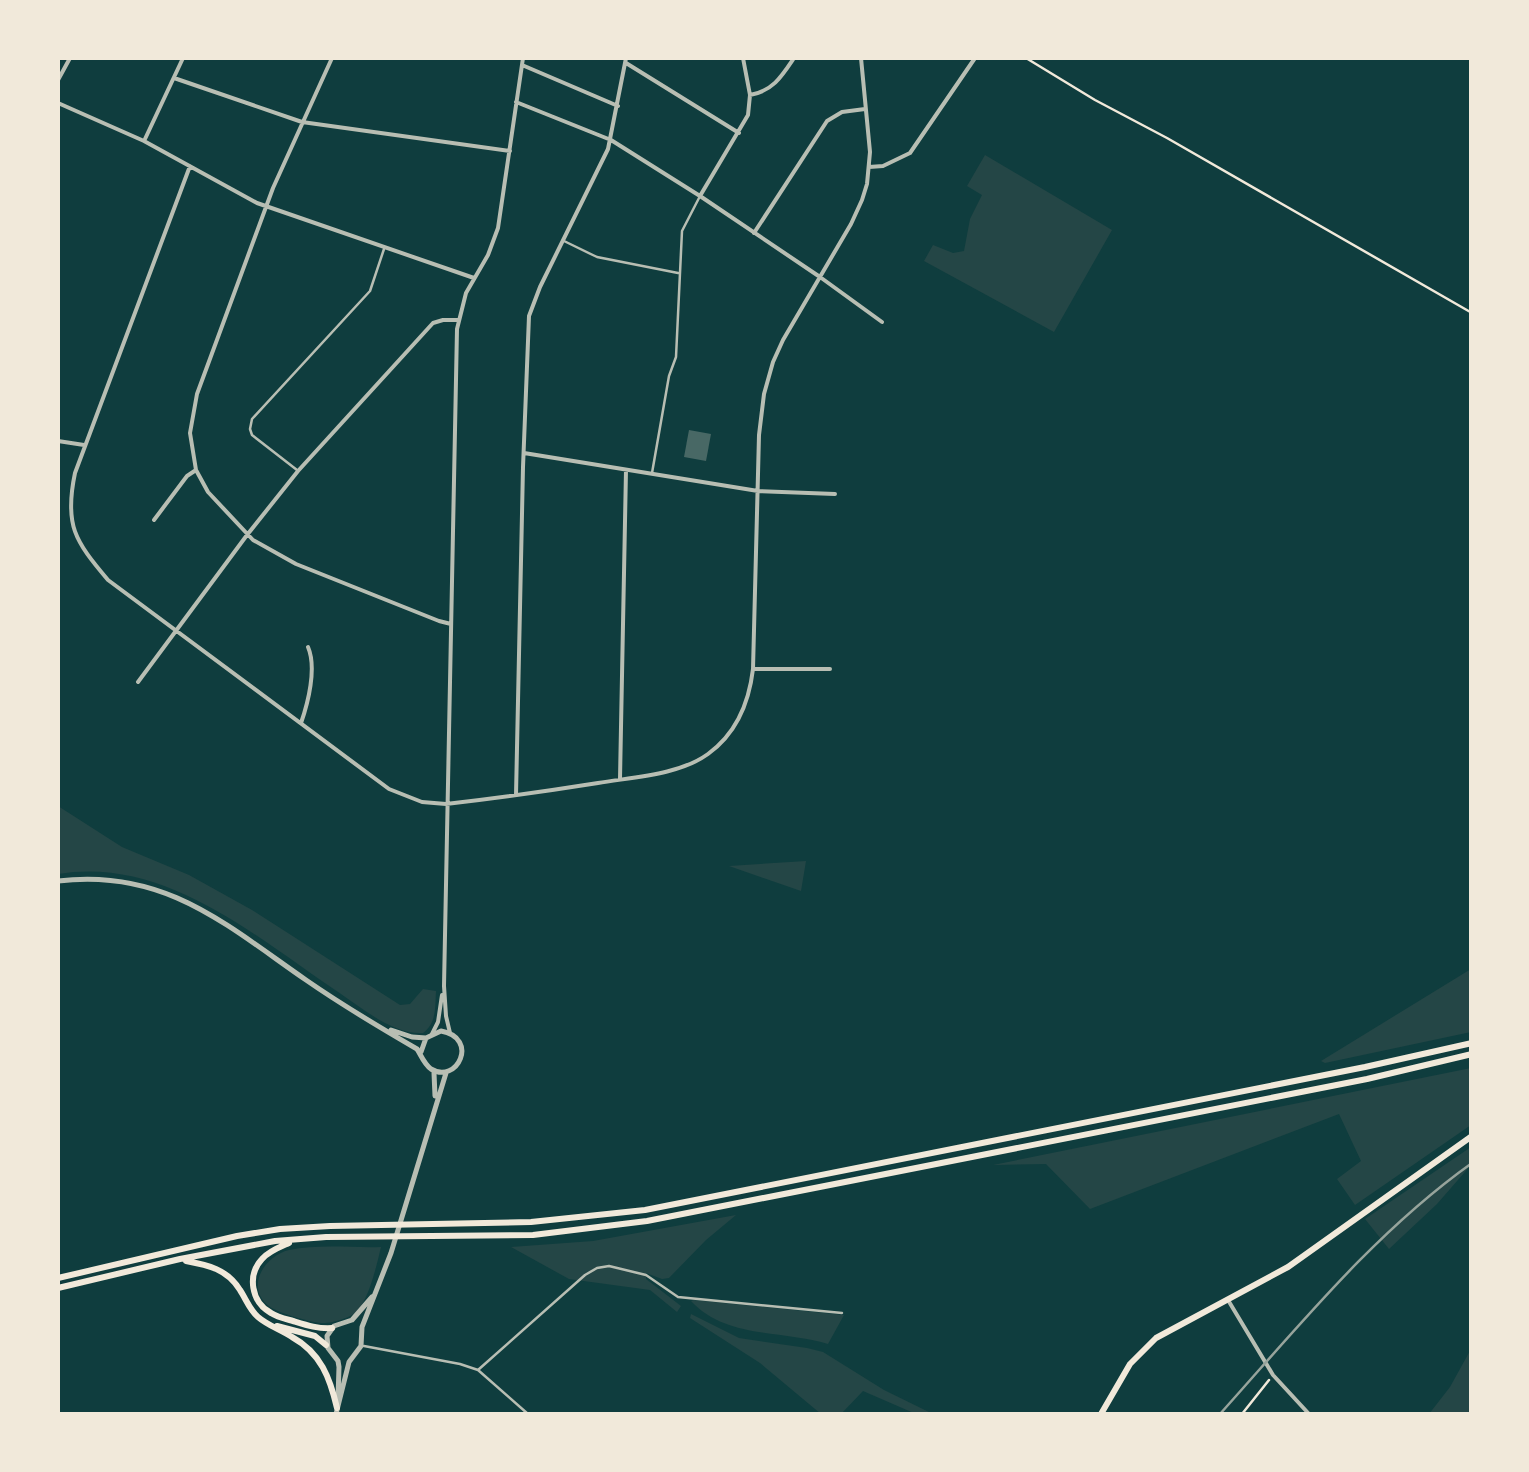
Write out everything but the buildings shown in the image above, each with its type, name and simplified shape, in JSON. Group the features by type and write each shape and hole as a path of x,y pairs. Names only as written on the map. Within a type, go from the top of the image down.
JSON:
{"main road":[{"path":"58,1278 280,1229 531,1222 645,1210 1472,1043"},
{"path":"58,1288 180,1259 296,1239 533,1235 647,1221 1472,1054"},
{"path":"1101,1414 1130,1364 1156,1338 1288,1267 1472,1136"},
{"path":"296,1239 260,1262 253,1277 254,1294 275,1316 317,1328 332,1328"},
{"path":"180,1259 228,1275 253,1312 306,1346 319,1360 332,1386 336,1411"},
{"path":"270,1325 315,1336 326,1345"}],"street":[{"path":"58,80 70,58"},
{"path":"144,141 183,58"},
{"path":"332,58 267,207 194,407 190,433 196,470 208,492 262,547 438,622 451,624"},
{"path":"450,1033 444,986 446,804 458,320 463,300 498,228 523,58"},
{"path":"700,196 748,116 750,95 743,58"},
{"path":"750,95 773,86 794,58"},
{"path":"190,166 84,445 69,501 82,550 108,580 389,789 422,802 446,804 516,796 680,767 707,755 741,716 753,669 760,417 769,373 783,340 858,211 867,184 862,58"},
{"path":"869,167 883,166 910,153 975,58"},
{"path":"516,796 529,316 611,140 626,60 739,133"},
{"path":"522,65 618,106"},
{"path":"174,78 302,122 510,151"},
{"path":"516,102 611,140 700,196 882,322"},
{"path":"58,103 144,141 267,207 474,278"},
{"path":"754,233 827,121 842,112 866,108"},
{"path":"138,682 298,471 434,324 458,320"},
{"path":"58,441 84,445"},
{"path":"524,452 758,491 835,494"},
{"path":"154,520 187,476 196,470"},
{"path":"620,779 626,470"},
{"path":"301,724 312,664 308,647"},
{"path":"753,669 830,669"},
{"path":"58,881 122,881 182,899 421,1052"},
{"path":"434,1108 436,1084 421,1052 438,1022 444,986"},
{"path":"336,1411 352,1357 361,1346 364,1320 390,1253 434,1108 448,1071 458,1064 462,1052 460,1042 450,1033 404,1035 373,1024"},
{"path":"432,1070 448,1071"},
{"path":"336,1411 339,1368 326,1345 327,1336 332,1328 360,1313 379,1286"},
{"path":"1228,1300 1273,1375 1309,1414"},
{"path":"345,1323 361,1334"},
{"path":"334,1356 352,1357"}],"lane":[{"path":"652,474 669,376 676,357 682,231 700,196"},
{"path":"564,240 596,257 680,274"},
{"path":"298,471 255,438 250,429 252,419 370,291 385,248"},
{"path":"478,1370 585,1275 609,1266 646,1275 678,1297 842,1312"},
{"path":"361,1346 478,1370 528,1414"}],"path":[{"path":"1026,58 1472,313"},
{"path":"1242,1414 1273,1375"}],"shaded area":[{"path":"985,155 1112,230 1054,332 924,261 933,245 953,253 964,251 970,219 982,195 967,186"},
{"path":"58,806 122,847 189,875 252,910 400,1005 410,1004 423,989 436,991 431,1024 423,1033 412,1033 380,1020 243,927 173,889 136,877 98,872 58,874"},
{"path":"806,861 801,891 729,866"},
{"path":"1471,969 1471,1032 1321,1061"},
{"path":"1471,1068 1471,1125 1355,1205 1337,1179 1361,1161 1339,1114 1090,1209 1046,1164 993,1165"},
{"path":"1471,1147 1471,1165 1389,1249 1365,1219"},
{"path":"736,1215 669,1278 646,1273 646,1279 681,1306 677,1312 650,1290 569,1279 511,1247 593,1241"},
{"path":"323,1247 381,1247 365,1298 357,1311 345,1318 321,1323 295,1317 270,1307 258,1291 260,1274 280,1253"},
{"path":"691,1301 844,1315 828,1344 738,1328 705,1313"},
{"path":"691,1314 739,1338 823,1352 884,1390 933,1414 916,1414 863,1391 841,1414 821,1414 760,1363 690,1318"},
{"path":"1471,1349 1471,1414 1429,1414 1450,1387"}],"railway":[{"path":"1220,1414 1370,1250 1472,1163"}]}
